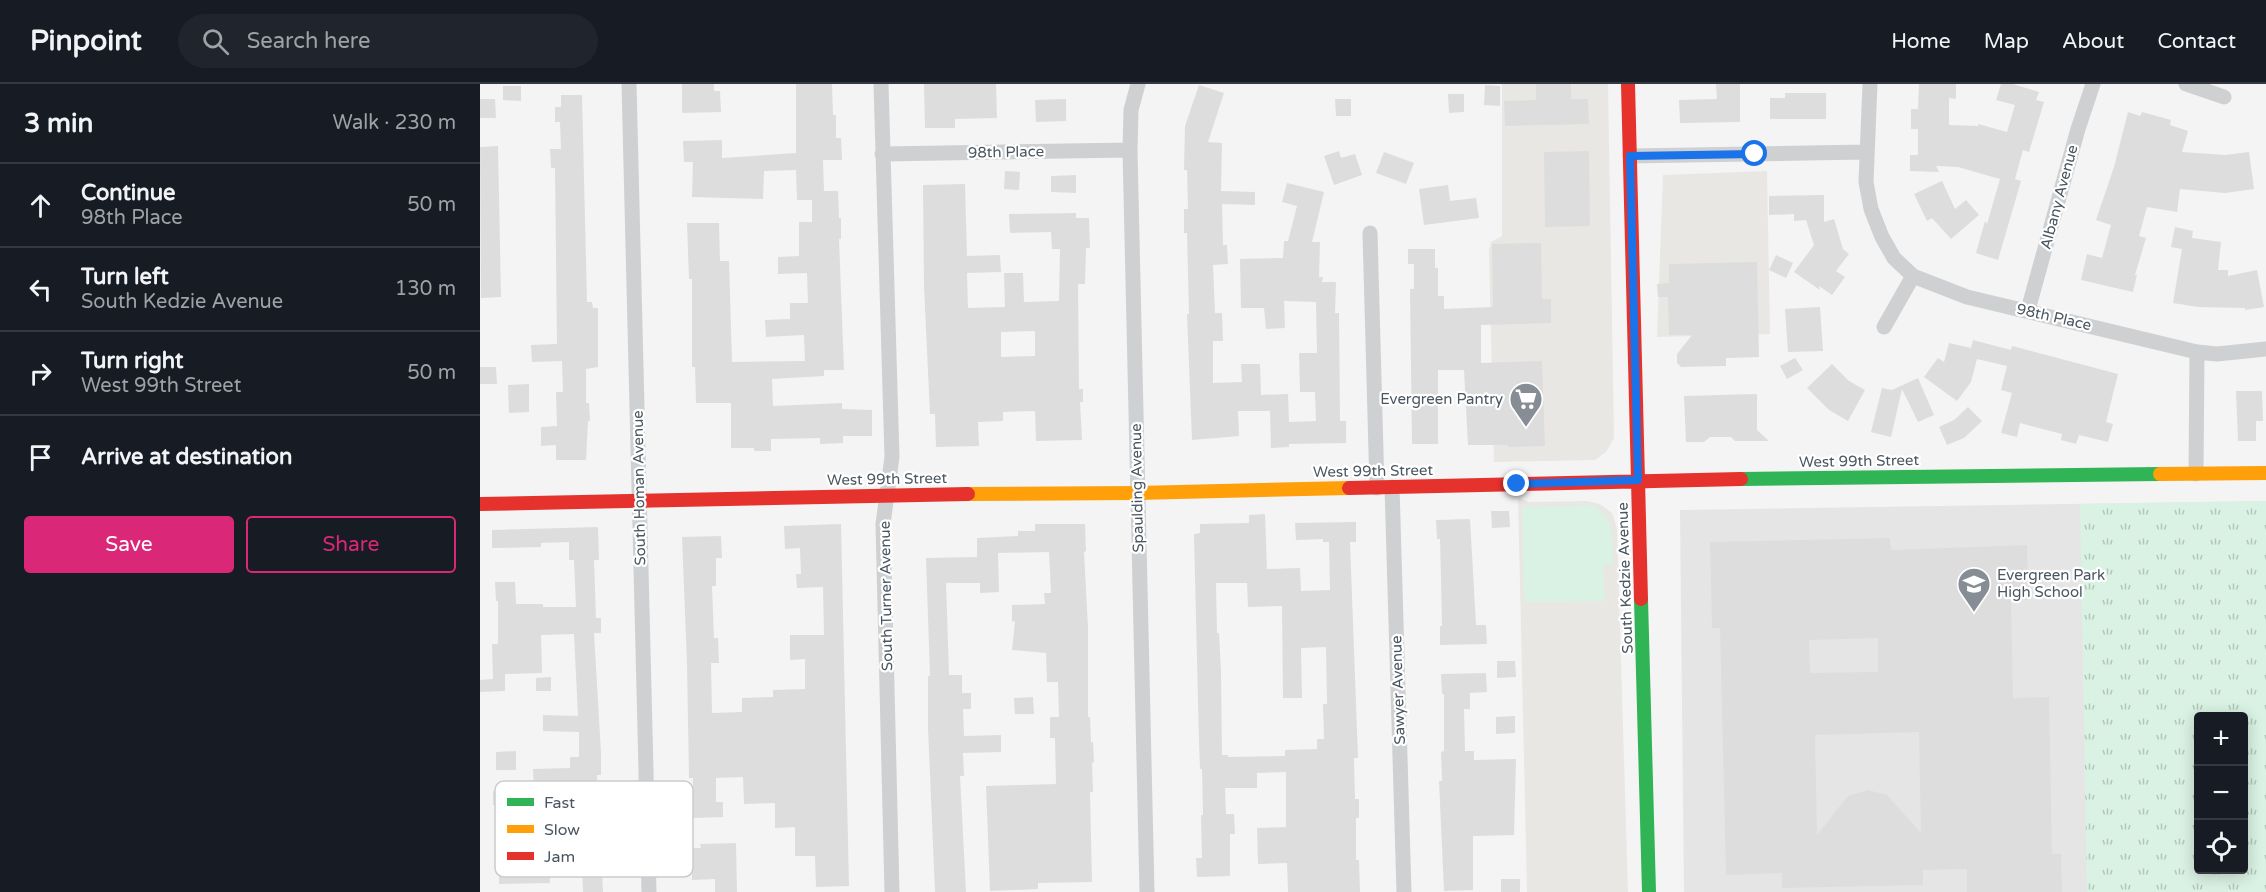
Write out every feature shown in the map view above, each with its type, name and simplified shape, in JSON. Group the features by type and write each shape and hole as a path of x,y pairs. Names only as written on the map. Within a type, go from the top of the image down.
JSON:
{"street":[{"name":"South Homan Avenue","path":"629,84 646,781"},
{"name":"South Turner Avenue","path":"881,84 892,458 883,524 892,892"},
{"name":"Spaulding Avenue","path":"1138,84 1131,110 1130,150 1147,892"},
{"name":"South Kedzie Avenue","path":"1628,84 1650,892"},
{"name":"98th Place","path":"1870,84 1866,182 1871,209 1882,237 1894,258 1913,276 1967,297 2197,352 2227,353 2266,349"},
{"name":"Albany Avenue","path":"2028,310 2078,129 2093,84"},
{"path":"2186,84 2224,97"},
{"name":"98th Place","path":"882,154 1130,150"},
{"path":"1630,156 1866,152"},
{"name":"Sawyer Avenue","path":"1370,233 1385,488 1404,892"},
{"path":"1884,327 1913,276"},
{"path":"2196,474 2197,352"},
{"name":"West 99th Street","path":"480,504 887,495 1385,488 1638,480 2266,473"},
{"name":"South Homan Avenue","path":"649,877 649,892"}],"shaded area":[{"path":"1502,84 1608,84 1614,438 1606,452 1595,460 1494,462 1489,251 1491,242 1502,236"},
{"path":"1767,171 1770,334 1657,337 1663,175"},
{"path":"1518,497 1529,502 1587,501 1600,504 1612,513 1617,528 1628,892 1527,892"},
{"name":"Evergreen Park High School","path":"2266,501 2266,892 1684,892 1680,510"}],"green space":[{"path":"2266,501 2266,892 2087,892 2080,504"},
{"path":"1592,505 1605,516 1611,530 1613,564 1603,565 1605,601 1524,602 1522,507"}],"building":[{"path":"682,84 714,84 714,91 720,91 721,112 682,113"},
{"path":"796,84 832,84 836,138 841,138 842,160 823,160 824,191 838,191 839,218 841,218 841,239 839,239 844,370 824,370 824,376 772,379 773,406 842,403 842,409 872,410 872,436 843,436 843,443 820,444 820,438 771,439 771,451 731,448 731,403 696,403 695,367 692,367 692,279 689,279 687,223 719,223 720,261 729,261 732,362 805,361 804,335 766,337 765,320 790,319 790,303 808,303 807,273 778,274 778,257 799,256 799,222 812,222 812,200 797,200 796,170 764,171 763,199 692,197 693,162 684,162 683,141 722,140 722,158 796,153"},
{"path":"924,84 996,84 997,118 955,119 955,128 925,128"},
{"path":"1536,84 1571,84 1571,99 1588,99 1589,124 1505,126 1504,101 1536,100"},
{"path":"1716,84 1740,84 1740,122 1680,123 1679,100 1717,99"},
{"path":"1919,84 1956,84 1956,99 1949,98 1949,125 1978,126 1978,124 2007,132 2015,105 1996,100 2001,84 2013,84 2039,92 2036,100 2044,102 2029,152 2023,150 2015,179 2021,181 1998,260 1976,253 2000,179 1958,167 1936,166 1939,172 1910,171 1910,155 1918,155 1918,129 1911,129 1911,109 1918,109"},
{"path":"1199,85 1224,93 1208,142 1222,143 1221,191 1255,192 1255,205 1222,204 1223,245 1227,245 1228,264 1213,265 1215,313 1222,313 1223,341 1213,341 1213,383 1242,382 1241,364 1260,364 1261,395 1288,394 1289,422 1316,421 1315,392 1300,392 1299,353 1317,353 1316,302 1284,301 1285,328 1266,329 1264,308 1241,308 1240,259 1283,258 1284,241 1288,241 1297,206 1282,202 1287,183 1324,192 1312,242 1320,242 1319,277 1323,277 1322,282 1336,282 1335,313 1339,313 1340,421 1346,421 1346,443 1289,444 1289,447 1271,448 1270,411 1238,411 1239,436 1192,440 1187,314 1189,314 1187,233 1184,233 1184,209 1188,209 1187,170 1184,170 1185,126"},
{"path":"1485,85 1500,86 1500,106 1484,105"},
{"path":"503,86 521,86 521,101 503,100"},
{"path":"1785,93 1826,93 1826,119 1770,119 1770,98 1785,98"},
{"path":"1448,94 1464,94 1464,112 1449,113"},
{"path":"561,95 582,95 587,302 592,302 593,308 598,308 598,367 586,369 586,403 589,403 590,421 588,421 586,460 556,460 556,445 541,446 541,427 557,426 556,392 563,392 562,361 532,362 531,345 557,344 555,168 551,168 550,149 561,149 560,122 555,122 555,107 561,107"},
{"path":"480,99 495,99 496,118 480,118"},
{"path":"1066,99 1066,121 1036,122 1035,100"},
{"path":"1335,99 1351,99 1351,116 1336,116"},
{"path":"2128,112 2140,116 2142,112 2171,120 2170,125 2188,131 2182,152 2225,155 2249,152 2254,189 2225,193 2180,189 2177,212 2147,207 2139,236 2146,238 2135,275 2137,275 2133,292 2081,280 2087,254 2102,258 2111,225 2096,220 2114,167"},
{"path":"498,146 501,297 481,298 480,147"},
{"path":"1339,151 1341,158 1355,154 1362,175 1334,185 1324,156"},
{"path":"1589,151 1590,226 1545,227 1544,152"},
{"path":"1384,152 1414,163 1406,184 1376,173"},
{"path":"1005,171 1020,172 1019,190 1004,189"},
{"path":"1076,175 1076,193 1051,192 1051,176"},
{"path":"1942,181 1955,209 1966,200 1979,215 1951,239 1932,218 1927,221 1914,194"},
{"path":"965,184 967,256 1000,255 1001,272 967,273 968,308 1005,307 1004,273 1023,273 1024,302 1059,301 1060,249 1052,249 1051,232 1010,233 1009,214 1076,213 1076,218 1089,218 1090,248 1086,248 1085,284 1078,284 1079,389 1083,389 1083,402 1080,402 1082,440 1036,441 1035,411 1003,412 1003,421 978,422 979,446 936,447 935,414 930,414 924,286 923,185","holes":["1035,331 1035,356 1001,357 1001,332"]},
{"path":"1448,185 1450,201 1476,198 1479,218 1424,225 1419,189"},
{"path":"1824,195 1824,222 1834,219 1843,249 1849,254 1836,271 1845,277 1832,295 1819,286 1820,290 1794,272 1814,245 1806,220 1794,221 1794,214 1769,215 1769,196"},
{"path":"2175,227 2193,231 2192,238 2221,242 2218,270 2228,270 2228,276 2257,270 2264,307 2245,310 2245,308 2198,307 2173,303 2182,249 2171,247"},
{"path":"1541,243 1542,299 1551,299 1551,323 1481,325 1481,363 1542,361 1545,446 1468,445 1464,370 1438,370 1438,444 1412,444 1410,289 1414,289 1414,264 1408,264 1408,249 1435,249 1438,296 1444,296 1444,309 1493,307 1492,244"},
{"path":"1776,255 1793,263 1786,278 1769,270"},
{"path":"1757,262 1759,357 1726,358 1726,366 1681,367 1677,363 1677,354 1692,335 1669,335 1668,297 1658,297 1657,284 1669,283 1669,264"},
{"path":"1820,307 1823,351 1788,352 1785,309"},
{"path":"1973,340 2011,350 2012,346 2118,374 2106,422 2113,424 2108,442 2079,435 2076,444 2061,440 2062,434 2020,423 2017,437 2001,433 2012,393 2001,390 2007,366 1977,359 1971,382 1957,401 1924,377 1938,358 1944,362 1949,343 1971,348"},
{"path":"1795,358 1803,370 1787,379 1780,366"},
{"path":"1832,364 1849,381 1865,390 1848,421 1829,410 1807,388"},
{"path":"480,367 496,367 497,384 480,384"},
{"path":"1918,378 1934,415 1918,422 1902,389 1891,437 1871,432 1882,388 1892,390"},
{"path":"529,384 529,412 509,413 508,385"},
{"path":"2236,391 2262,391 2263,421 2256,421 2256,441 2238,441"},
{"path":"1757,394 1757,430 1769,441 1735,441 1731,437 1710,437 1704,442 1686,442 1684,396"},
{"path":"1968,407 1982,421 1964,438 1947,445 1939,427 1954,420"},
{"path":"1491,511 1509,511 1510,527 1492,528"},
{"path":"1265,514 1267,569 1300,568 1301,591 1330,590 1329,542 1323,542 1323,539 1296,540 1295,523 1356,522 1356,542 1350,542 1358,758 1354,758 1355,799 1359,799 1359,818 1356,818 1356,860 1359,860 1360,892 1288,892 1287,863 1258,864 1257,828 1286,827 1286,772 1257,773 1257,788 1225,788 1226,814 1234,814 1235,834 1230,834 1230,876 1197,877 1196,858 1202,858 1201,815 1203,815 1194,534 1200,533 1200,524 1249,523 1249,515","holes":["1216,583 1247,583 1248,607 1282,606 1283,698 1302,698 1301,648 1326,647 1327,704 1323,704 1324,739 1317,739 1317,749 1285,750 1285,756 1228,757 1228,755 1222,755 1221,672 1219,633 1217,633"]},
{"path":"1470,519 1476,625 1486,625 1487,644 1440,645 1440,626 1442,626 1440,539 1437,539 1436,520"},
{"path":"841,524 849,886 816,887 815,856 795,856 795,827 775,828 775,803 744,804 743,777 716,778 716,802 723,802 723,817 693,818 693,778 689,778 682,537 721,536 722,558 716,558 716,586 712,586 714,638 718,638 719,663 711,663 712,713 742,712 742,698 773,697 773,690 805,689 805,659 790,660 790,635 824,635 823,587 797,588 796,574 801,574 800,548 785,549 784,526"},
{"path":"1035,524 1085,524 1088,717 1090,717 1094,762 1092,763 1093,792 1090,792 1092,882 1038,883 1038,889 990,891 986,786 1056,784 1055,738 1050,738 1050,717 1059,717 1058,682 1047,682 1046,653 1012,650 1015,621 1012,622 1012,605 1045,604 1044,593 1051,593 1049,552 998,553 999,592 980,593 980,583 946,583 949,675 962,675 962,693 971,693 971,709 963,709 964,736 1001,735 1001,752 963,753 964,776 960,776 966,892 935,892 928,728 928,676 930,676 926,558 977,557 977,538 1018,536 1018,531 1035,531"},
{"path":"598,527 599,560 594,560 596,618 601,618 601,633 594,633 601,753 601,775 597,775 597,781 534,781 533,769 570,768 570,757 579,757 579,732 543,731 543,715 578,716 574,634 541,635 542,673 505,674 505,691 480,692 480,680 493,679 492,644 498,644 498,601 496,601 495,582 515,582 516,604 576,607 574,560 569,560 569,542 541,543 541,547 492,548 492,530"},
{"path":"1890,538 1891,550 2027,545 2029,600 2011,600 2013,698 2049,697 2052,854 2061,854 2062,892 1967,892 1967,869 1923,870 1923,885 1782,888 1782,873 1726,875 1720,628 1712,628 1710,542","holes":["1878,638 1878,672 1810,673 1809,640","1919,732 1921,833 1887,795 1868,790 1848,796 1817,835 1815,735"]},
{"path":"1497,661 1515,661 1516,677 1497,678"},
{"path":"1486,673 1487,692 1470,693 1470,709 1464,709 1465,751 1474,751 1474,760 1516,759 1514,835 1473,836 1473,890 1444,891 1439,781 1442,781 1441,752 1444,751 1444,694 1442,694 1441,674"},
{"path":"551,677 551,691 536,691 536,678"},
{"path":"1033,697 1034,714 1015,714 1014,698"},
{"path":"1515,716 1515,733 1496,734 1496,717"},
{"path":"516,751 516,770 496,770 496,752"},
{"path":"493,791 495,791 495,805 493,805"},
{"path":"736,843 737,892 715,892 715,879 692,880 693,848 701,848 700,844"},
{"path":"499,877 550,877 550,883 499,884"},
{"path":"582,877 602,877 603,892 583,892"},
{"path":"1501,879 1520,879 1520,892 1501,892"}],"traffic: fast":[{"path":"1741,479 2160,474"},
{"path":"1641,599 1649,892"}],"traffic: slow":[{"path":"2160,474 2266,473"},
{"path":"968,494 1349,488"}],"traffic: jam":[{"path":"1628,84 1641,599"},
{"path":"1349,488 1741,479"},
{"path":"480,504 968,494"}],"place":[{"name":"Evergreen Pantry","path":"1526,428"},
{"name":"Evergreen Park High School","path":"1974,613"}],"route":[{"path":"1517,484 1638,480 1630,156 1755,154"}]}
